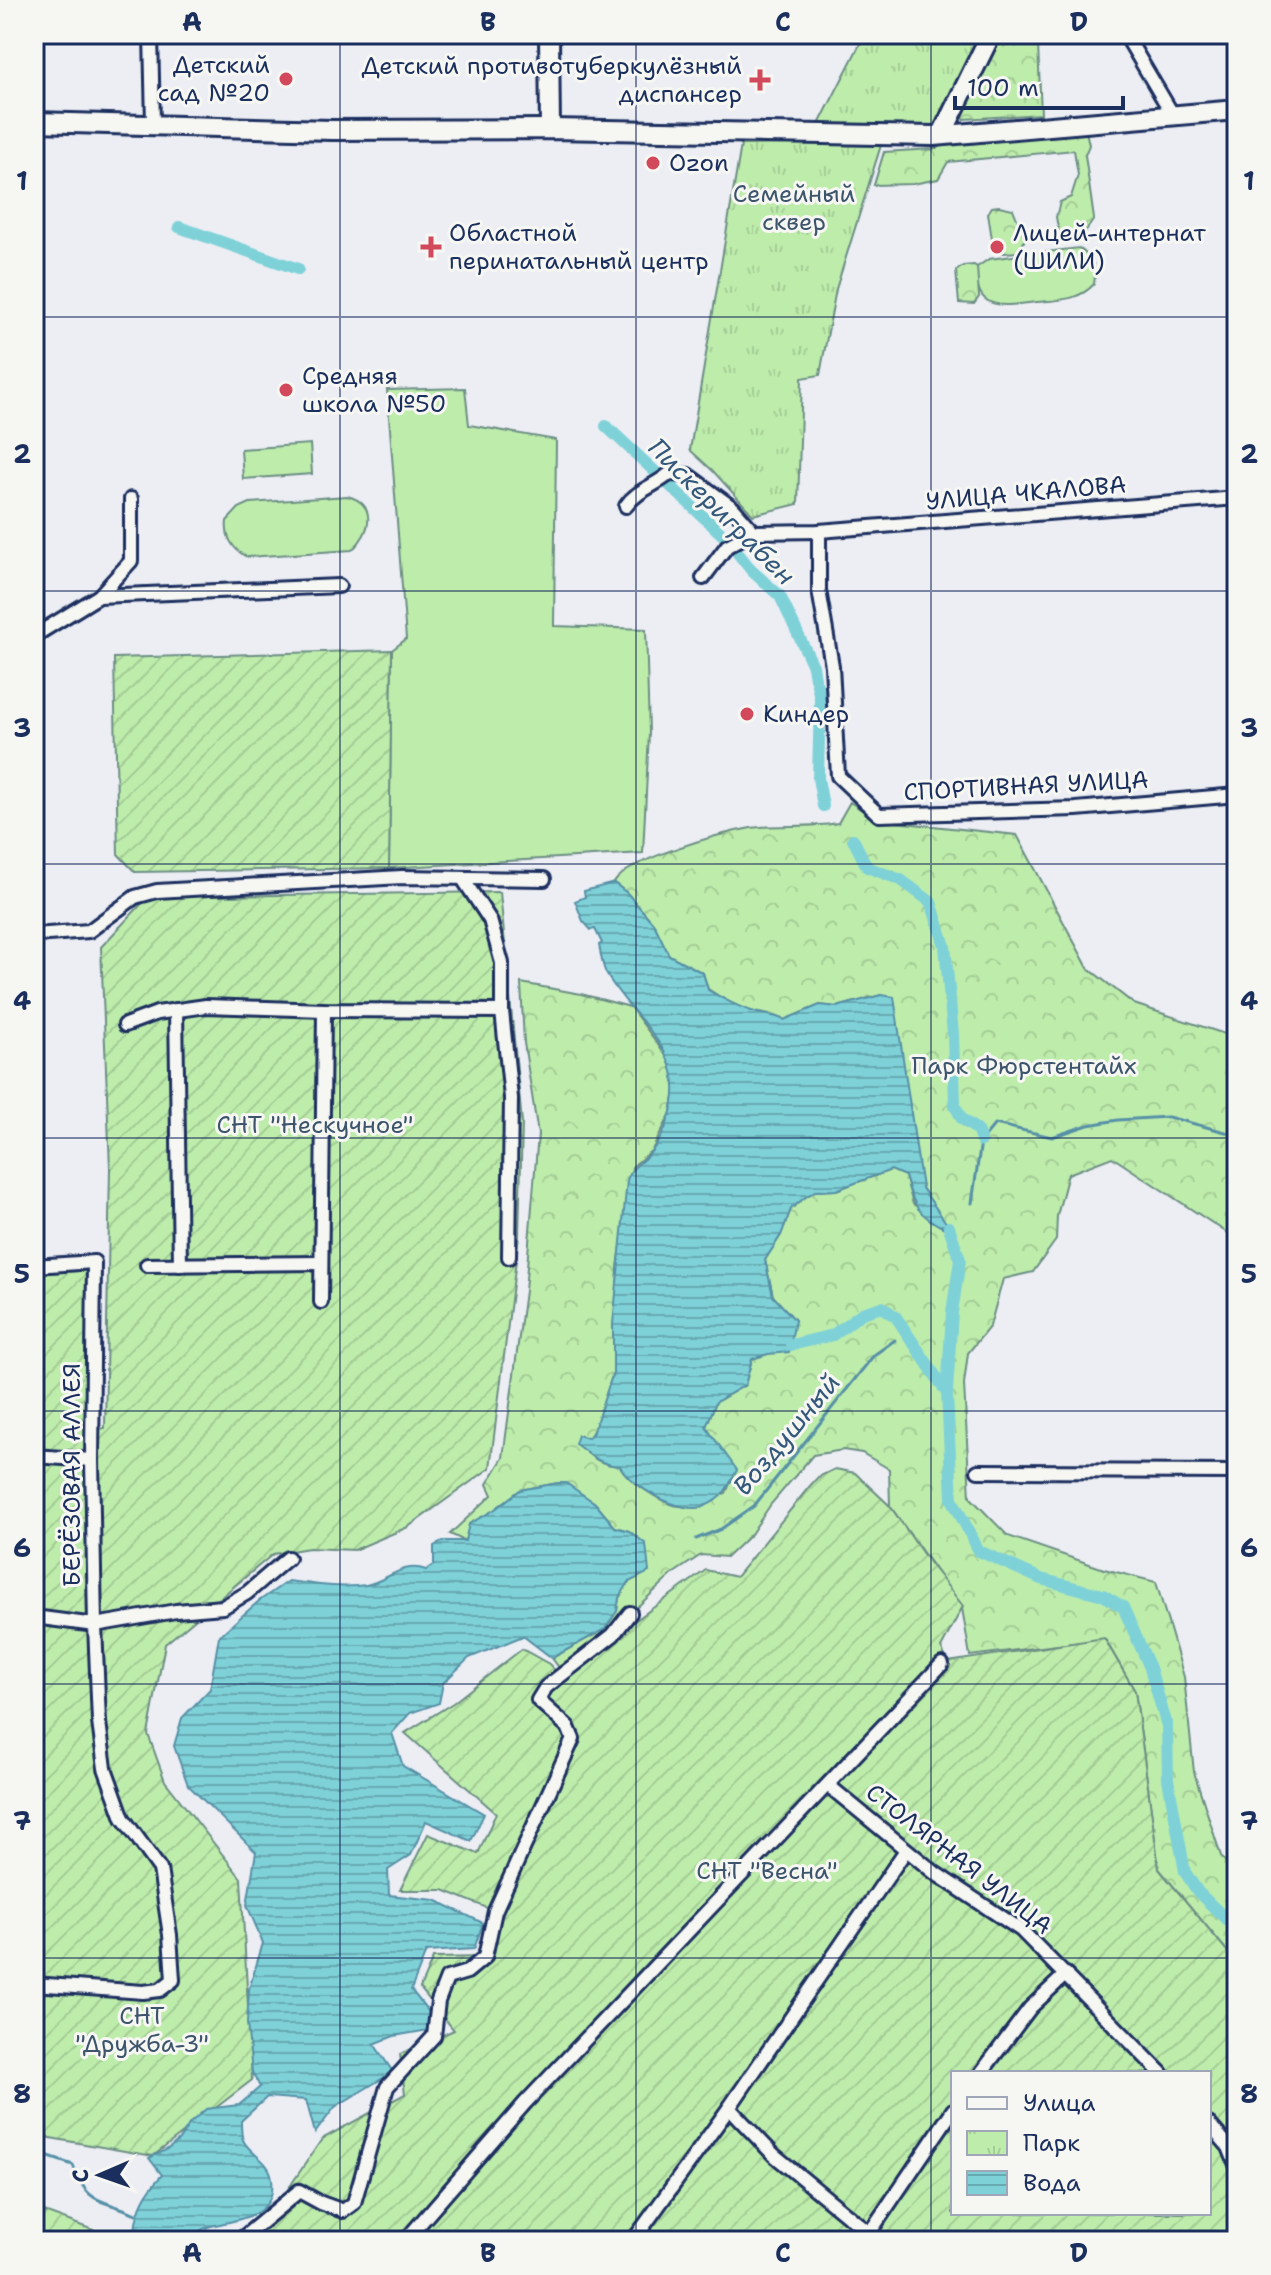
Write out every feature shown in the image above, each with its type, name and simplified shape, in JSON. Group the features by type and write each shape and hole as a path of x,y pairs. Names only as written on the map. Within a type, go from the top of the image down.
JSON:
{"street":[{"path":"151,34 153,124"},
{"path":"549,34 550,129"},
{"path":"940,134 991,34"},
{"path":"1125,34 1174,117"},
{"path":"34,122 332,130 550,129 687,134 940,134 1237,110"},
{"path":"626,506 632,497 664,478 688,475 733,508 754,532 731,543 703,578"},
{"name":"УЛИЦА ЧКАЛОВА","path":"754,532 819,531 1237,498"},
{"path":"34,636 99,596 131,561 131,499"},
{"name":"СПОРТИВНАЯ УЛИЦА","path":"819,531 819,590 832,666 838,776 879,815 1076,809 1237,795"},
{"path":"99,596 339,586"},
{"path":"34,935 89,931 135,897 157,891 402,877 544,879"},
{"path":"463,879 490,920 502,963 502,1011 511,1098 509,1257"},
{"path":"125,1025 157,1013 206,1006 502,1011"},
{"path":"176,1010 180,1265"},
{"path":"321,1302 324,1010"},
{"name":"БЕРЁЗОВАЯ АЛЛЕЯ","path":"34,1266 94,1262 92,1460 95,1625 34,1617"},
{"path":"147,1265 321,1263"},
{"path":"34,1456 92,1460"},
{"path":"978,1471 1237,1472"},
{"path":"34,1984 143,1992 160,1990 173,1980 160,1869 123,1818 105,1768 99,1722 95,1625 176,1611 223,1607 247,1593 270,1570 288,1558"},
{"path":"239,2241 299,2191 343,2211 354,2203 387,2087 434,2036 438,2001 447,1978 467,1972 485,1957 495,1911 573,1739 568,1727 538,1700 546,1687 613,1635 630,1613"},
{"path":"405,2241 525,2103 942,1664"},
{"name":"СТОЛЯРНАЯ УЛИЦА","path":"829,1786 906,1850 1021,1930 1159,2071"},
{"path":"633,2241 729,2108 906,1850"},
{"path":"983,2071 1030,2008 1066,1974"},
{"path":"729,2108 774,2155 866,2237 951,2113"},
{"path":"1211,2126 1229,2147 1237,2167"}],"green space":[{"name":"Семейный сквер","path":"865,34 984,34 940,126 887,126 836,289 820,375 802,378 798,504 753,515 690,450 741,145 809,144"},
{"path":"996,34 1047,34 1038,45 1041,114 964,119 956,115"},
{"path":"1086,131 1089,145 1085,155 1094,219 1085,232 1069,240 1059,233 1056,217 1060,202 1071,197 1078,175 1074,150 948,162 938,179 913,184 874,185 884,152 933,149 958,141"},
{"path":"992,207 1013,209 1025,239 1019,252 1003,253 993,246 988,213"},
{"path":"1079,248 1091,259 1095,273 1094,284 1082,294 1060,300 1002,305 986,299 980,292 977,267 989,259"},
{"path":"963,266 977,267 979,297 974,304 959,303 956,271"},
{"path":"465,388 469,425 556,440 554,626 646,629 649,733 643,853 389,868 392,650 406,639 387,390"},
{"path":"310,444 312,474 243,479 241,449"},
{"path":"347,496 364,505 368,520 364,536 352,550 247,557 234,547 229,538 227,521 239,508 250,503"},
{"path":"392,650 389,868 135,872 118,854 114,658"},
{"name":"Парк Фюрстентайх","path":"850,802 876,820 1017,835 1088,968 1134,1004 1237,1038 1237,1234 1226,1232 1112,1157 1068,1174 1057,1216 1056,1240 1033,1272 1003,1279 990,1326 968,1353 964,1384 970,1497 1008,1536 1104,1569 1156,1582 1184,1677 1194,1772 1221,1856 1237,1878 1237,1963 1159,1869 1135,1691 1105,1639 970,1656 962,1608 890,1506 889,1469 862,1453 843,1450 813,1455 771,1504 751,1534 727,1557 701,1555 674,1573 610,1632 560,1669 552,1658 605,1629 617,1611 619,1598 629,1581 629,1531 615,1527 595,1503 558,1483 520,1490 470,1524 465,1541 450,1534 492,1495 487,1484 503,1458 525,1291 538,1134 524,1043 521,983 630,1007 666,1055 677,1081 671,1113 652,1150 632,1167 618,1267 613,1373 596,1425 583,1449 600,1461 620,1466 648,1492 682,1506 726,1493 736,1470 706,1427 716,1402 745,1385 752,1359 768,1354 795,1320 773,1296 765,1260 781,1235 791,1209 815,1191 836,1190 891,1170 905,1176 913,1204 948,1227 922,1188 881,995 837,1007 820,1005 784,1020 740,1007 708,989 703,973 669,955 654,924 614,883 622,874 655,856 719,835 751,828 838,823"},
{"path":"500,892 522,1123 519,1236 490,1468 408,1527 354,1550 309,1548 273,1554 165,1644 148,1734 165,1781 241,1878 252,2080 153,2156 39,2136 34,2133 34,1274 93,1270 94,1430 105,1428 110,1168 101,947 148,897"},
{"name":"СНТ \"Весна\"","path":"835,1469 855,1473 890,1506 963,1606 941,1648 948,1662 1104,1638 1135,1691 1159,1869 1237,1963 1237,2241 253,2241 322,2139 405,2094 400,2054 454,2030 420,1988 433,1958 485,1957 495,1911 443,1890 400,1890 428,1834 478,1854 496,1813 405,1733 453,1703 522,1649 549,1664 563,1679 596,1657 636,1620 706,1570 736,1577 818,1477"},
{"path":"34,2206 36,2209 123,2241 34,2241"}],"water":[{"path":"614,883 654,924 669,955 703,973 708,990 740,1007 784,1020 820,1005 837,1007 881,995 894,997 922,1188 949,1227 946,1229 923,1214 914,1202 905,1176 891,1170 836,1190 815,1191 791,1209 781,1235 765,1260 773,1296 795,1320 789,1352 752,1359 745,1385 716,1402 706,1427 737,1470 721,1496 695,1508 683,1507 658,1497 634,1482 620,1466 600,1461 575,1444 578,1435 588,1438 593,1432 613,1373 613,1324 627,1180 662,1135 674,1093 673,1073 666,1056 607,975 599,945 602,943 595,929 591,930 583,921 575,901 585,897 584,891"},
{"path":"566,1483 595,1503 615,1527 629,1531 646,1544 649,1572 629,1582 619,1598 617,1611 605,1629 552,1658 523,1636 469,1658 443,1683 439,1703 410,1713 392,1733 403,1766 484,1814 471,1841 426,1821 411,1855 388,1870 389,1895 435,1900 483,1923 474,1949 426,1952 411,1990 429,2012 429,2030 394,2036 374,2044 393,2072 335,2107 315,2133 306,2100 267,2097 241,2121 243,2140 268,2167 272,2179 272,2192 262,2209 243,2218 207,2227 177,2241 160,2240 135,2231 143,2201 162,2175 149,2158 179,2140 190,2123 206,2109 239,2105 260,2087 252,2072 247,2023 249,1989 263,1943 247,1905 256,1852 188,1785 174,1746 182,1718 210,1689 219,1636 259,1601 288,1581 356,1586 374,1583 410,1568 426,1570 434,1565 434,1546 443,1541 465,1541 469,1524 520,1490"}],"waterway":[{"name":"Пискериграбен","path":"179,227 298,269"},
{"name":"Пискериграбен","path":"606,426 725,537 752,571 780,596 813,666 815,678"},
{"name":"Пискериграбен","path":"817,685 820,698 818,778 823,806"},
{"name":"Пискериграбен","path":"853,839 867,867 901,880 931,902 945,946 953,1034 955,1106 962,1119 977,1130 981,1141"},
{"name":"Воздушный","path":"972,1203 981,1141 995,1124 1052,1137 1088,1125 1168,1117 1237,1135"},
{"path":"949,1227 960,1260 952,1312 947,1393 952,1499 979,1551 1041,1579 1103,1595 1123,1607 1150,1668 1167,1726 1168,1779 1185,1872 1198,1892 1237,1930"},
{"path":"791,1345 833,1335 862,1313 882,1307 896,1317 947,1393"},
{"name":"Воздушный","path":"696,1539 721,1529 754,1506 874,1355 895,1340"},
{"name":"Воздушный","path":"34,2152 73,2165 90,2195 136,2214"}],"place":[{"name":"Детский сад №20","path":"286,79"},
{"name":"Детский противотуберкулёзный диспансер","path":"760,80"},
{"name":"Ozon","path":"653,163"},
{"name":"Областной перинатальный центр","path":"431,247"},
{"name":"Лицей-интернат (ШИЛИ)","path":"997,247"},
{"name":"Средняя школа №50","path":"286,390"},
{"name":"Киндер","path":"747,714"}],"park label":[{"name":"СНТ \"Нескучное\"","path":"315,1125"},
{"name":"СНТ \"Дружба-3\"","path":"142,2030"}]}
